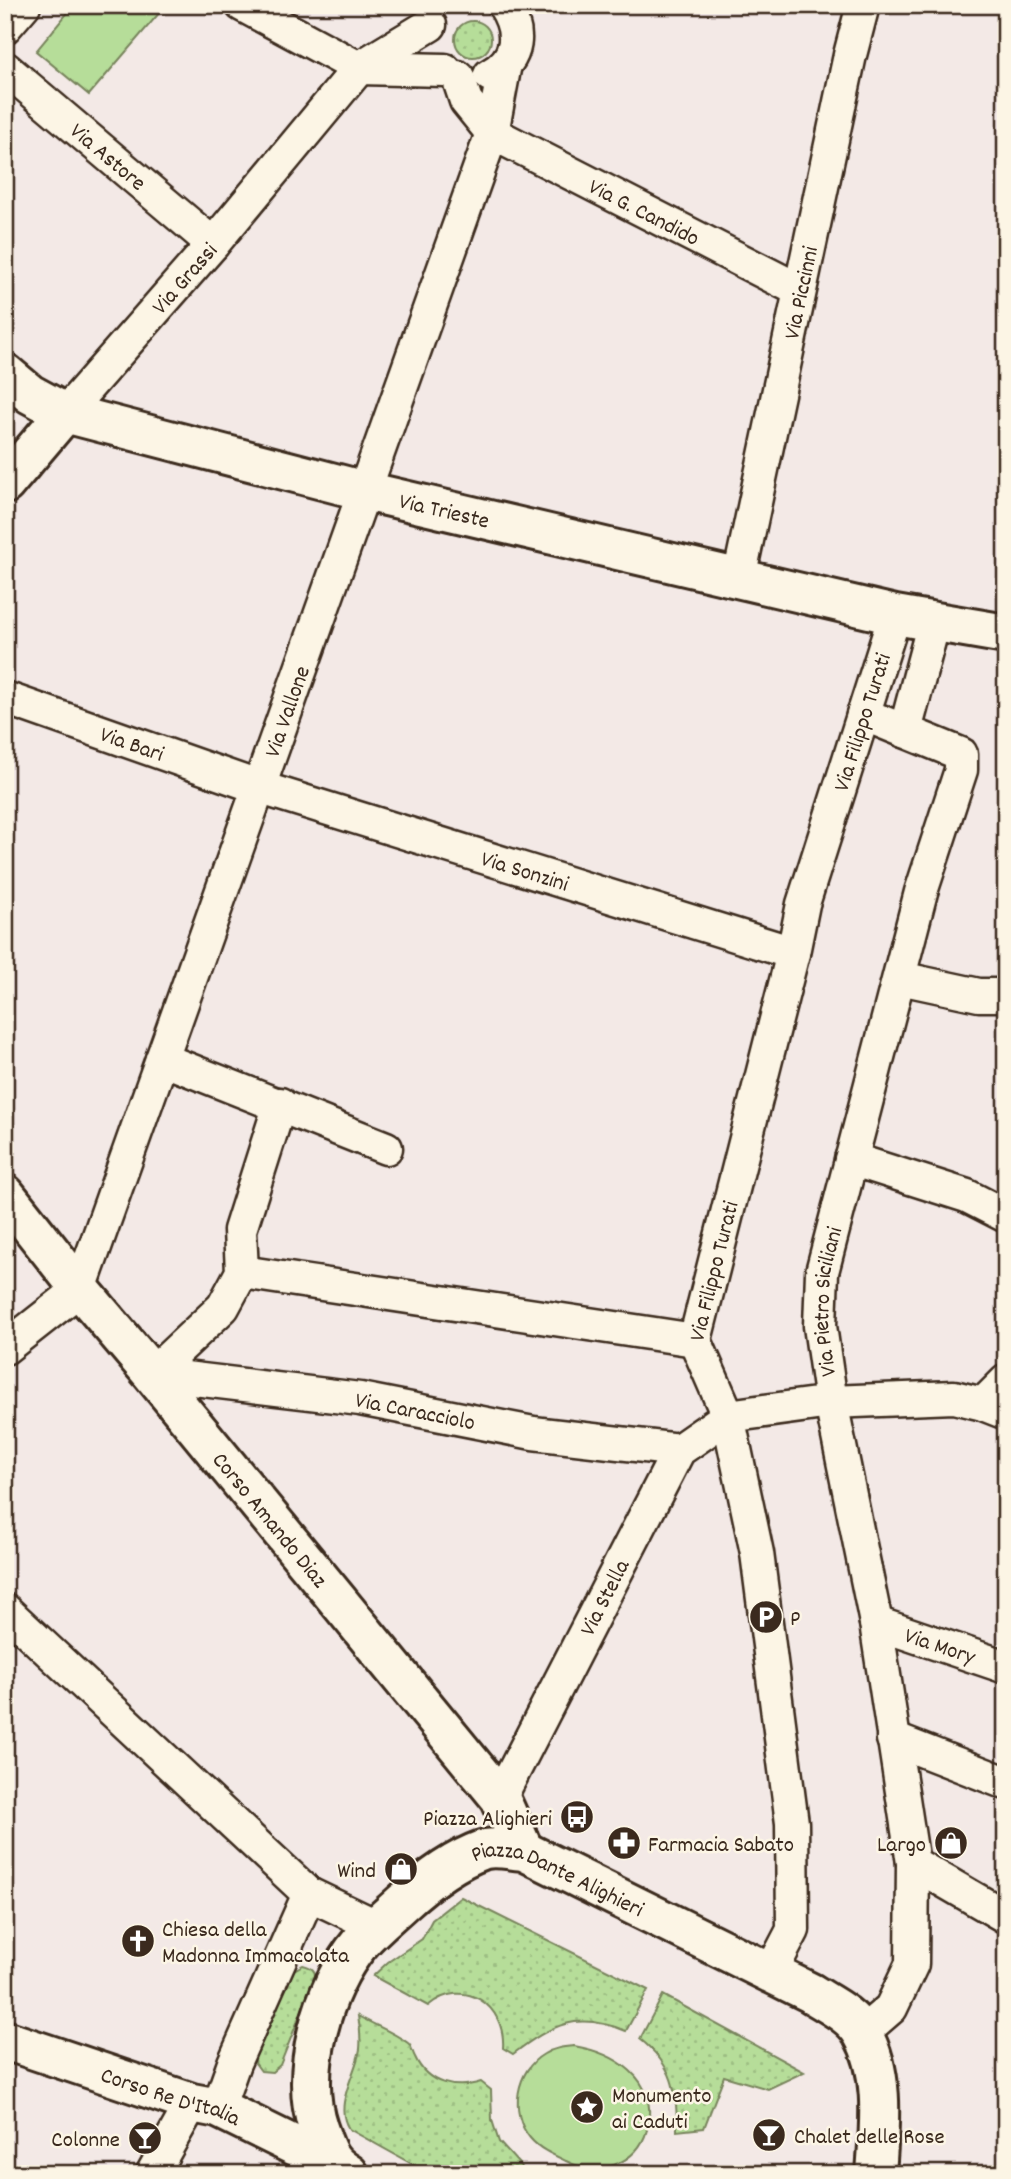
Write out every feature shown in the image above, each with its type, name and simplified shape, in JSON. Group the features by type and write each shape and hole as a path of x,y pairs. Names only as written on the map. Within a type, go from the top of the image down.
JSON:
{"main road":[{"name":"Via Trieste","path":"5,373 30,394 65,412 365,491 895,615 1006,634"},
{"name":"Via Grassi","path":"5,484 65,412"},
{"name":"Corso Amando Diaz","path":"5,1194 80,1289 500,1798 524,1851"},
{"name":"Piazza Dante Alighieri","path":"341,2169 311,2108 316,2035 328,1999 346,1962 376,1926 417,1889 449,1866 484,1849 524,1851 771,1972 849,2017 862,2033 874,2067 880,2102 876,2174"},
{"name":"Corso Re D'Italia","path":"5,2040 205,2105 341,2169"}],"street":[{"path":"5,27 24,5"},
{"path":"242,5 359,68 451,74 475,79 492,75 505,64"},
{"name":"Via Piccinni","path":"739,578 799,290 863,5"},
{"name":"Via Vallone","path":"80,1289 492,133 505,64 514,51 516,36 511,10"},
{"path":"436,15 429,41 434,57 451,74 466,100 492,133"},
{"name":"Via Grassi","path":"65,412 213,244 359,68 436,15"},
{"name":"Via Astore","path":"5,68 213,244"},
{"name":"Via G. Candido","path":"492,133 799,290"},
{"name":"Via Filippo Turati","path":"771,1972 793,1930 792,1823 757,1553 728,1416 695,1340 803,904 895,615"},
{"path":"905,731 934,622"},
{"name":"Via Bari","path":"5,698 258,787"},
{"name":"Via Pietro Siciliani","path":"862,2033 891,2008 912,1964 913,1863 876,1623 831,1402 820,1326 822,1272 921,892 961,770 961,754 863,714"},
{"name":"Via Sonzini","path":"258,787 793,953"},
{"path":"900,978 979,995 1006,995"},
{"path":"162,1059 281,1104 386,1148"},
{"path":"152,1374 223,1307 242,1272 240,1230 281,1104"},
{"path":"851,1159 967,1196 1006,1216"},
{"path":"242,1272 695,1340"},
{"path":"5,1348 80,1289"},
{"name":"Via Caracciolo","path":"152,1374 360,1399 533,1433 679,1450"},
{"path":"728,1416 831,1402 954,1397 994,1408 1006,1381"},
{"name":"Via Stella","path":"500,1798 679,1450 728,1416"},
{"path":"5,1610 309,1894 376,1926"},
{"name":"Via Mory","path":"876,1623 1006,1667"},
{"path":"892,1739 1006,1783"},
{"path":"913,1863 1006,1917"},
{"path":"152,2174 234,2063 309,1894"}],"green space":[{"path":"74,5 151,5 161,11 89,95 36,51"},
{"path":"473,21 486,26 491,39 486,52 473,57 460,52 455,39 460,26"},
{"path":"461,1897 648,1990 626,2031 593,2022 566,2024 553,2028 513,2054 503,2048 498,2019 480,2000 455,1994 442,1997 428,2006 373,1976 388,1962 422,1939 432,1920"},
{"path":"303,1965 312,1969 315,1978 280,2065 272,2072 261,2071 255,2063 255,2056 294,1970"},
{"path":"663,1995 804,2072 768,2089 724,2076 704,2128 677,2131 676,2103 667,2069 640,2039"},
{"path":"358,2016 408,2043 420,2066 434,2079 452,2085 481,2082 491,2090 492,2120 499,2142 528,2174 430,2174 349,2129 343,2110 360,2049"},
{"path":"574,2046 604,2055 630,2070 646,2094 648,2125 642,2142 626,2159 606,2167 580,2167 546,2151 530,2138 519,2117 519,2093 527,2070 547,2052"}],"place":[{"name":"P","path":"766,1617"},
{"name":"Piazza Alighieri","path":"577,1817"},
{"name":"Farmacia Sabato","path":"624,1843"},
{"name":"Largo","path":"951,1843"},
{"name":"Wind","path":"401,1869"},
{"name":"Chiesa della Madonna Immacolata","path":"138,1941"},
{"name":"Monumento ai Caduti","path":"587,2107"},
{"name":"Chalet delle Rose","path":"769,2135"},
{"name":"Colonne","path":"145,2138"}]}
